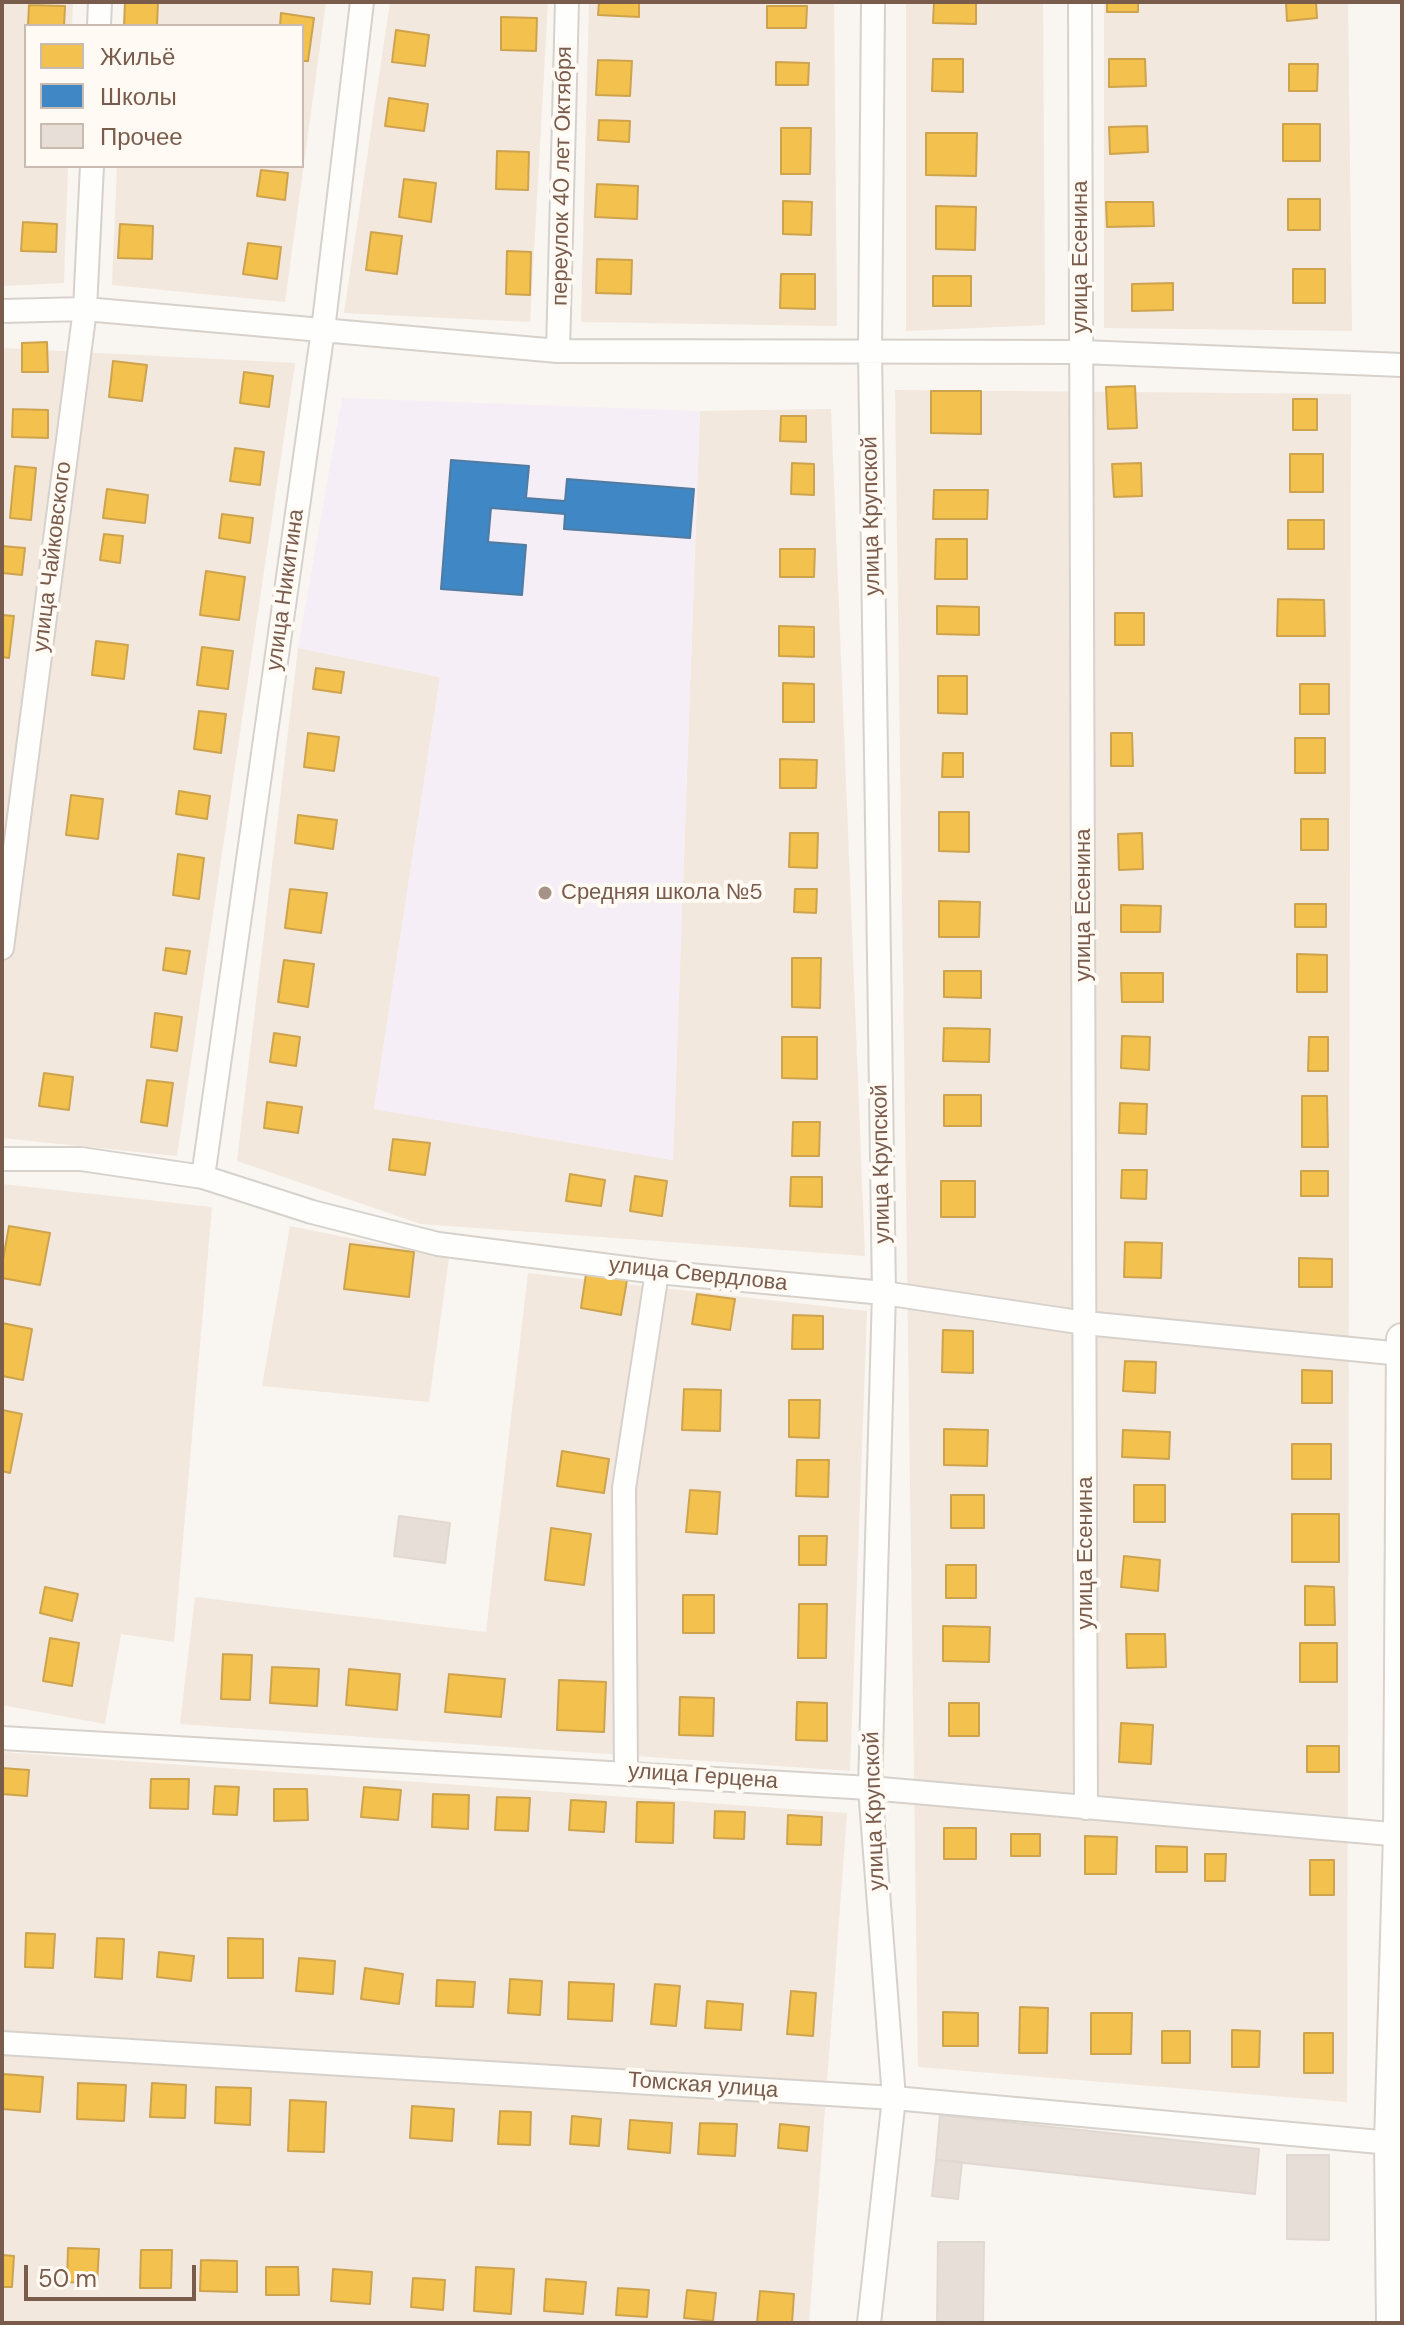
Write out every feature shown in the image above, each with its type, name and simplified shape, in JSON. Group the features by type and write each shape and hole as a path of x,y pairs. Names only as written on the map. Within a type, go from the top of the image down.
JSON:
{"main road":[{"path":"1392,2323 1401,1835 1402,1339"}],"street":[{"path":"99,24 100,2"},
{"name":"улица Никитина","path":"203,1177 323,330 362,2"},
{"name":"переулок 40 лет Октября","path":"558,351 567,2"},
{"name":"улица Крупской","path":"869,2323 894,2098 870,1788 884,1293 870,352 873,2"},
{"name":"улица Есенина","path":"1080,2 1086,1808"},
{"name":"улица Чайковского","path":"2,948 85,309 92,168"},
{"path":"2,311 85,309 558,351 1082,352 1402,365"},
{"name":"улица Свердлова","path":"2,1159 81,1159 203,1177 312,1212 438,1244 657,1272 884,1293 1085,1323 1402,1354"},
{"path":"626,1773 624,1488 657,1272"},
{"name":"улица Герцена","path":"2,1738 870,1788 1401,1835"},
{"name":"Томская улица","path":"2,2043 894,2098 1396,2144"}],"shaded area":[{"path":"2,2 73,2 72,24 24,24 24,168 68,168 64,283 2,286"},
{"path":"124,2 326,2 304,163 304,24 123,24"},
{"path":"390,2 548,2 530,322 344,313"},
{"path":"589,2 834,2 837,326 581,322"},
{"path":"906,2 1043,2 1045,325 906,331"},
{"path":"1104,2 1348,2 1352,331 1104,328"},
{"path":"117,168 303,168 285,302 112,285"},
{"path":"2,348 295,363 177,1156 2,1138"},
{"path":"895,390 1351,394 1347,2102 918,2067"},
{"name":"Средняя школа №5","path":"342,398 700,411 673,1160 374,1109 440,677 298,648"},
{"path":"831,409 865,1256 421,1224 237,1161 298,648 440,677 374,1109 673,1160 700,411"},
{"path":"2,1184 212,1207 174,1642 121,1634 105,1724 2,1705"},
{"path":"290,1226 449,1258 429,1402 262,1386"},
{"path":"528,1273 867,1311 850,1771 180,1724 195,1597 486,1632"},
{"path":"2,1752 847,1813 809,2323 2,2323"}],"building: Жильё":[{"path":"125,2 158,2 157,24 124,24"},
{"path":"599,2 639,2 639,17 598,15"},
{"path":"934,2 976,2 976,24 933,23"},
{"path":"1107,2 1138,2 1138,12 1107,12"},
{"path":"1286,2 1316,2 1317,18 1287,21"},
{"path":"29,5 65,6 64,24 28,24"},
{"path":"767,6 807,6 806,28 767,28"},
{"path":"281,13 314,18 308,61 304,61 304,24 280,24"},
{"path":"501,17 537,18 536,51 501,50"},
{"path":"396,30 429,35 425,66 392,62"},
{"path":"933,59 963,59 963,92 932,91"},
{"path":"1109,59 1145,59 1146,86 1109,87"},
{"path":"598,60 632,61 630,96 596,95"},
{"path":"776,62 809,63 808,85 776,85"},
{"path":"1289,64 1318,64 1317,91 1289,91"},
{"path":"389,98 428,104 424,131 385,126"},
{"path":"599,120 630,121 629,142 598,140"},
{"path":"1283,124 1320,124 1320,161 1283,161"},
{"path":"1147,126 1148,152 1110,154 1109,127"},
{"path":"781,128 811,128 810,174 781,174"},
{"path":"926,133 977,133 976,176 926,175"},
{"path":"497,151 529,152 528,190 496,189"},
{"path":"261,170 288,173 285,200 257,196"},
{"path":"404,179 436,183 431,222 399,217"},
{"path":"597,184 638,186 637,219 595,217"},
{"path":"1288,199 1320,199 1320,230 1288,230"},
{"path":"783,201 812,202 811,235 783,234"},
{"path":"1106,202 1153,202 1154,226 1107,227"},
{"path":"936,206 976,207 975,250 936,249"},
{"path":"23,222 57,224 56,252 21,251"},
{"path":"120,224 153,226 152,259 118,258"},
{"path":"371,232 402,236 397,274 366,270"},
{"path":"248,243 281,247 277,279 243,274"},
{"path":"507,251 531,252 530,295 506,294"},
{"path":"597,259 632,260 631,294 596,293"},
{"path":"1293,269 1325,269 1325,303 1293,303"},
{"path":"781,274 815,274 815,309 780,308"},
{"path":"933,276 971,276 971,306 933,306"},
{"path":"1173,283 1173,310 1132,311 1132,284"},
{"path":"47,342 48,372 22,372 22,343"},
{"path":"113,361 147,365 142,401 109,397"},
{"path":"244,372 273,376 269,407 240,403"},
{"path":"1135,386 1137,428 1108,429 1106,387"},
{"path":"931,391 981,391 981,434 931,433"},
{"path":"1293,399 1317,399 1317,430 1293,430"},
{"path":"13,409 48,410 48,438 12,437"},
{"path":"781,416 806,416 806,442 780,441"},
{"path":"235,448 264,452 260,485 230,481"},
{"path":"1290,454 1323,454 1323,492 1290,492"},
{"path":"792,463 814,464 814,495 791,494"},
{"path":"1141,463 1142,496 1114,497 1112,464"},
{"path":"15,466 36,468 31,520 10,518"},
{"path":"107,489 148,495 145,523 103,518"},
{"path":"934,490 988,490 987,519 933,519"},
{"path":"222,514 253,518 250,543 219,538"},
{"path":"1288,520 1324,520 1324,549 1288,549"},
{"path":"104,534 123,536 120,563 100,560"},
{"path":"936,539 967,539 967,579 935,579"},
{"path":"2,546 25,548 22,575 2,573"},
{"path":"780,549 815,549 814,577 780,577"},
{"path":"206,571 245,577 239,620 200,615"},
{"path":"1278,599 1324,600 1325,636 1277,636"},
{"path":"937,606 979,607 979,635 937,634"},
{"path":"1115,613 1144,613 1144,645 1115,645"},
{"path":"2,615 14,616 9,658 2,657"},
{"path":"779,626 814,627 814,657 779,656"},
{"path":"96,641 128,645 124,679 92,675"},
{"path":"202,647 233,651 228,689 197,685"},
{"path":"316,668 344,672 341,693 313,689"},
{"path":"938,676 967,676 967,714 938,713"},
{"path":"783,683 814,684 814,722 783,722"},
{"path":"1300,684 1329,684 1329,714 1300,714"},
{"path":"199,711 226,714 221,753 194,749"},
{"path":"308,733 339,737 334,771 304,767"},
{"path":"1111,733 1132,733 1133,766 1111,766"},
{"path":"1295,738 1325,738 1325,773 1295,773"},
{"path":"943,753 963,753 963,777 942,777"},
{"path":"780,759 817,760 816,788 780,788"},
{"path":"179,791 210,796 207,819 176,814"},
{"path":"71,795 103,799 98,839 66,835"},
{"path":"939,812 969,812 969,852 939,851"},
{"path":"298,815 337,820 333,849 295,843"},
{"path":"1301,819 1328,819 1328,850 1301,850"},
{"path":"790,833 818,833 817,868 789,867"},
{"path":"1142,833 1143,869 1119,870 1118,834"},
{"path":"178,854 204,858 199,899 173,895"},
{"path":"290,889 327,893 321,933 285,928"},
{"path":"795,889 817,889 816,913 794,912"},
{"path":"939,901 980,902 979,937 939,937"},
{"path":"1295,904 1326,904 1326,927 1295,927"},
{"path":"1121,905 1161,906 1160,932 1121,932"},
{"path":"166,948 190,951 186,974 163,970"},
{"path":"1297,954 1327,955 1327,992 1297,992"},
{"path":"792,958 821,958 820,1008 792,1007"},
{"path":"284,960 314,964 308,1007 278,1002"},
{"path":"944,971 981,971 981,998 944,997"},
{"path":"1121,973 1163,973 1163,1002 1122,1002"},
{"path":"155,1013 182,1017 177,1051 151,1047"},
{"path":"944,1028 990,1029 989,1062 943,1061"},
{"path":"274,1033 300,1037 296,1066 270,1062"},
{"path":"1122,1036 1150,1037 1149,1070 1121,1068"},
{"path":"782,1037 817,1037 817,1079 782,1078"},
{"path":"1309,1037 1328,1037 1328,1071 1308,1071"},
{"path":"44,1073 73,1077 69,1110 39,1106"},
{"path":"147,1080 173,1083 167,1126 141,1122"},
{"path":"944,1095 981,1095 981,1126 944,1126"},
{"path":"1302,1096 1327,1096 1328,1147 1302,1147"},
{"path":"267,1102 302,1107 298,1133 264,1128"},
{"path":"1120,1103 1147,1104 1146,1134 1119,1133"},
{"path":"793,1122 820,1122 819,1156 792,1156"},
{"path":"393,1139 430,1143 425,1175 389,1170"},
{"path":"1122,1170 1147,1170 1146,1199 1121,1198"},
{"path":"1301,1171 1328,1171 1328,1196 1301,1196"},
{"path":"570,1174 605,1180 601,1206 566,1201"},
{"path":"635,1176 667,1181 662,1216 630,1211"},
{"path":"791,1177 822,1177 822,1207 790,1206"},
{"path":"941,1181 975,1181 975,1217 941,1217"},
{"path":"9,1226 50,1233 40,1285 2,1278"},
{"path":"1125,1242 1162,1243 1161,1278 1124,1277"},
{"path":"350,1244 414,1252 409,1297 344,1289"},
{"path":"1299,1258 1332,1259 1332,1287 1299,1287"},
{"path":"586,1274 627,1280 621,1315 581,1308"},
{"path":"697,1294 735,1299 730,1330 692,1324"},
{"path":"793,1315 823,1316 823,1349 792,1349"},
{"path":"2,1323 32,1329 23,1380 2,1376"},
{"path":"943,1330 973,1331 973,1373 942,1372"},
{"path":"1125,1361 1156,1362 1155,1393 1123,1391"},
{"path":"1302,1370 1332,1371 1332,1403 1302,1403"},
{"path":"684,1389 721,1390 720,1431 682,1430"},
{"path":"789,1400 820,1400 819,1438 789,1437"},
{"path":"2,1410 22,1414 10,1473 2,1471"},
{"path":"944,1429 988,1430 987,1466 944,1465"},
{"path":"1123,1430 1170,1432 1169,1459 1122,1457"},
{"path":"1292,1444 1331,1444 1331,1479 1292,1479"},
{"path":"562,1451 609,1459 604,1493 557,1486"},
{"path":"797,1460 829,1460 828,1497 796,1496"},
{"path":"1134,1485 1165,1485 1165,1522 1134,1522"},
{"path":"690,1490 720,1492 717,1534 686,1532"},
{"path":"951,1495 984,1495 984,1528 951,1528"},
{"path":"1292,1514 1339,1514 1339,1562 1292,1562"},
{"path":"551,1528 591,1534 584,1585 545,1580"},
{"path":"799,1536 827,1536 826,1565 799,1565"},
{"path":"1124,1556 1160,1560 1158,1591 1121,1587"},
{"path":"946,1565 976,1565 976,1598 946,1598"},
{"path":"1305,1586 1334,1587 1335,1625 1305,1625"},
{"path":"45,1587 78,1594 72,1621 40,1613"},
{"path":"683,1595 714,1595 714,1633 683,1633"},
{"path":"799,1604 827,1604 826,1658 798,1658"},
{"path":"943,1626 990,1627 989,1662 943,1661"},
{"path":"1126,1634 1165,1634 1166,1667 1127,1668"},
{"path":"50,1638 79,1643 72,1686 43,1681"},
{"path":"1300,1643 1337,1643 1337,1682 1300,1682"},
{"path":"223,1654 252,1655 250,1700 221,1699"},
{"path":"272,1667 319,1669 317,1706 270,1703"},
{"path":"349,1669 400,1674 397,1710 346,1705"},
{"path":"449,1674 505,1679 501,1717 445,1712"},
{"path":"559,1680 606,1682 604,1732 557,1730"},
{"path":"680,1697 714,1698 713,1736 679,1735"},
{"path":"797,1702 827,1703 827,1741 796,1740"},
{"path":"949,1703 979,1703 979,1736 949,1736"},
{"path":"1121,1723 1153,1725 1151,1764 1119,1762"},
{"path":"1307,1746 1339,1746 1339,1772 1307,1772"},
{"path":"2,1768 29,1770 27,1796 2,1794"},
{"path":"151,1779 189,1779 188,1809 150,1808"},
{"path":"215,1786 239,1787 237,1815 213,1814"},
{"path":"364,1787 401,1790 398,1820 361,1817"},
{"path":"274,1789 307,1789 308,1820 274,1821"},
{"path":"433,1794 469,1795 468,1829 432,1827"},
{"path":"497,1797 530,1798 528,1831 495,1830"},
{"path":"571,1800 606,1802 604,1832 569,1830"},
{"path":"637,1802 674,1803 673,1843 636,1842"},
{"path":"715,1811 745,1812 744,1839 714,1838"},
{"path":"788,1815 822,1817 821,1845 787,1844"},
{"path":"944,1828 976,1828 976,1859 944,1859"},
{"path":"1011,1834 1040,1834 1040,1856 1011,1856"},
{"path":"1085,1836 1117,1837 1116,1874 1085,1874"},
{"path":"1156,1846 1187,1847 1187,1872 1156,1872"},
{"path":"1205,1854 1226,1854 1225,1881 1205,1881"},
{"path":"1310,1860 1334,1860 1334,1895 1310,1895"},
{"path":"26,1933 55,1934 53,1968 25,1967"},
{"path":"97,1938 124,1939 122,1979 95,1977"},
{"path":"228,1938 263,1939 263,1978 228,1978"},
{"path":"159,1952 194,1956 191,1981 157,1977"},
{"path":"299,1958 335,1961 333,1994 296,1991"},
{"path":"365,1968 403,1974 399,2004 361,1999"},
{"path":"510,1979 542,1981 540,2015 508,2013"},
{"path":"437,1980 475,1982 473,2007 436,2006"},
{"path":"569,1982 614,1984 612,2021 568,2019"},
{"path":"655,1984 680,1986 676,2026 651,2024"},
{"path":"791,1991 816,1993 813,2036 787,2034"},
{"path":"707,2001 743,2004 741,2030 705,2028"},
{"path":"1020,2007 1048,2008 1047,2053 1019,2053"},
{"path":"943,2012 978,2013 978,2046 943,2046"},
{"path":"1091,2013 1132,2013 1131,2054 1091,2054"},
{"path":"1232,2030 1260,2031 1259,2067 1232,2067"},
{"path":"1162,2031 1190,2031 1190,2063 1162,2063"},
{"path":"1304,2033 1333,2033 1333,2073 1304,2073"},
{"path":"3,2074 43,2077 40,2112 2,2109"},
{"path":"78,2083 126,2085 124,2121 77,2119"},
{"path":"152,2083 186,2085 185,2118 150,2117"},
{"path":"216,2087 251,2088 250,2125 215,2123"},
{"path":"290,2100 326,2102 324,2152 288,2151"},
{"path":"412,2106 454,2109 452,2141 410,2138"},
{"path":"500,2111 531,2112 530,2145 498,2144"},
{"path":"572,2116 601,2119 599,2146 570,2144"},
{"path":"630,2120 672,2123 670,2153 628,2149"},
{"path":"700,2123 737,2124 735,2156 698,2154"},
{"path":"780,2124 809,2127 807,2151 778,2148"},
{"path":"68,2248 99,2249 97,2284 67,2282"},
{"path":"141,2250 172,2250 171,2288 140,2288"},
{"path":"2,2255 14,2256 12,2287 2,2287"},
{"path":"201,2260 237,2261 237,2292 200,2291"},
{"path":"266,2267 298,2267 299,2295 266,2295"},
{"path":"476,2267 514,2269 511,2314 474,2311"},
{"path":"333,2269 372,2272 370,2304 331,2301"},
{"path":"413,2278 445,2280 443,2310 411,2307"},
{"path":"546,2279 586,2282 583,2314 544,2311"},
{"path":"618,2288 649,2290 647,2317 616,2315"},
{"path":"687,2290 716,2293 713,2321 684,2318"},
{"path":"760,2291 794,2294 792,2323 757,2323"}],"building: Школы":[{"path":"451,460 529,466 526,498 565,501 567,479 694,489 690,538 564,529 565,514 491,508 488,542 526,545 522,595 441,589"}],"building: Прочее":[{"path":"399,1516 450,1523 445,1563 394,1556"},
{"path":"940,2115 1259,2149 1255,2194 936,2160"},
{"path":"1287,2155 1329,2155 1329,2240 1287,2239"},
{"path":"936,2160 962,2162 958,2199 932,2196"},
{"path":"938,2242 984,2242 983,2322 1057,2323 937,2323"}],"place":[{"name":"Средняя школа №5","path":"545,893"}]}
